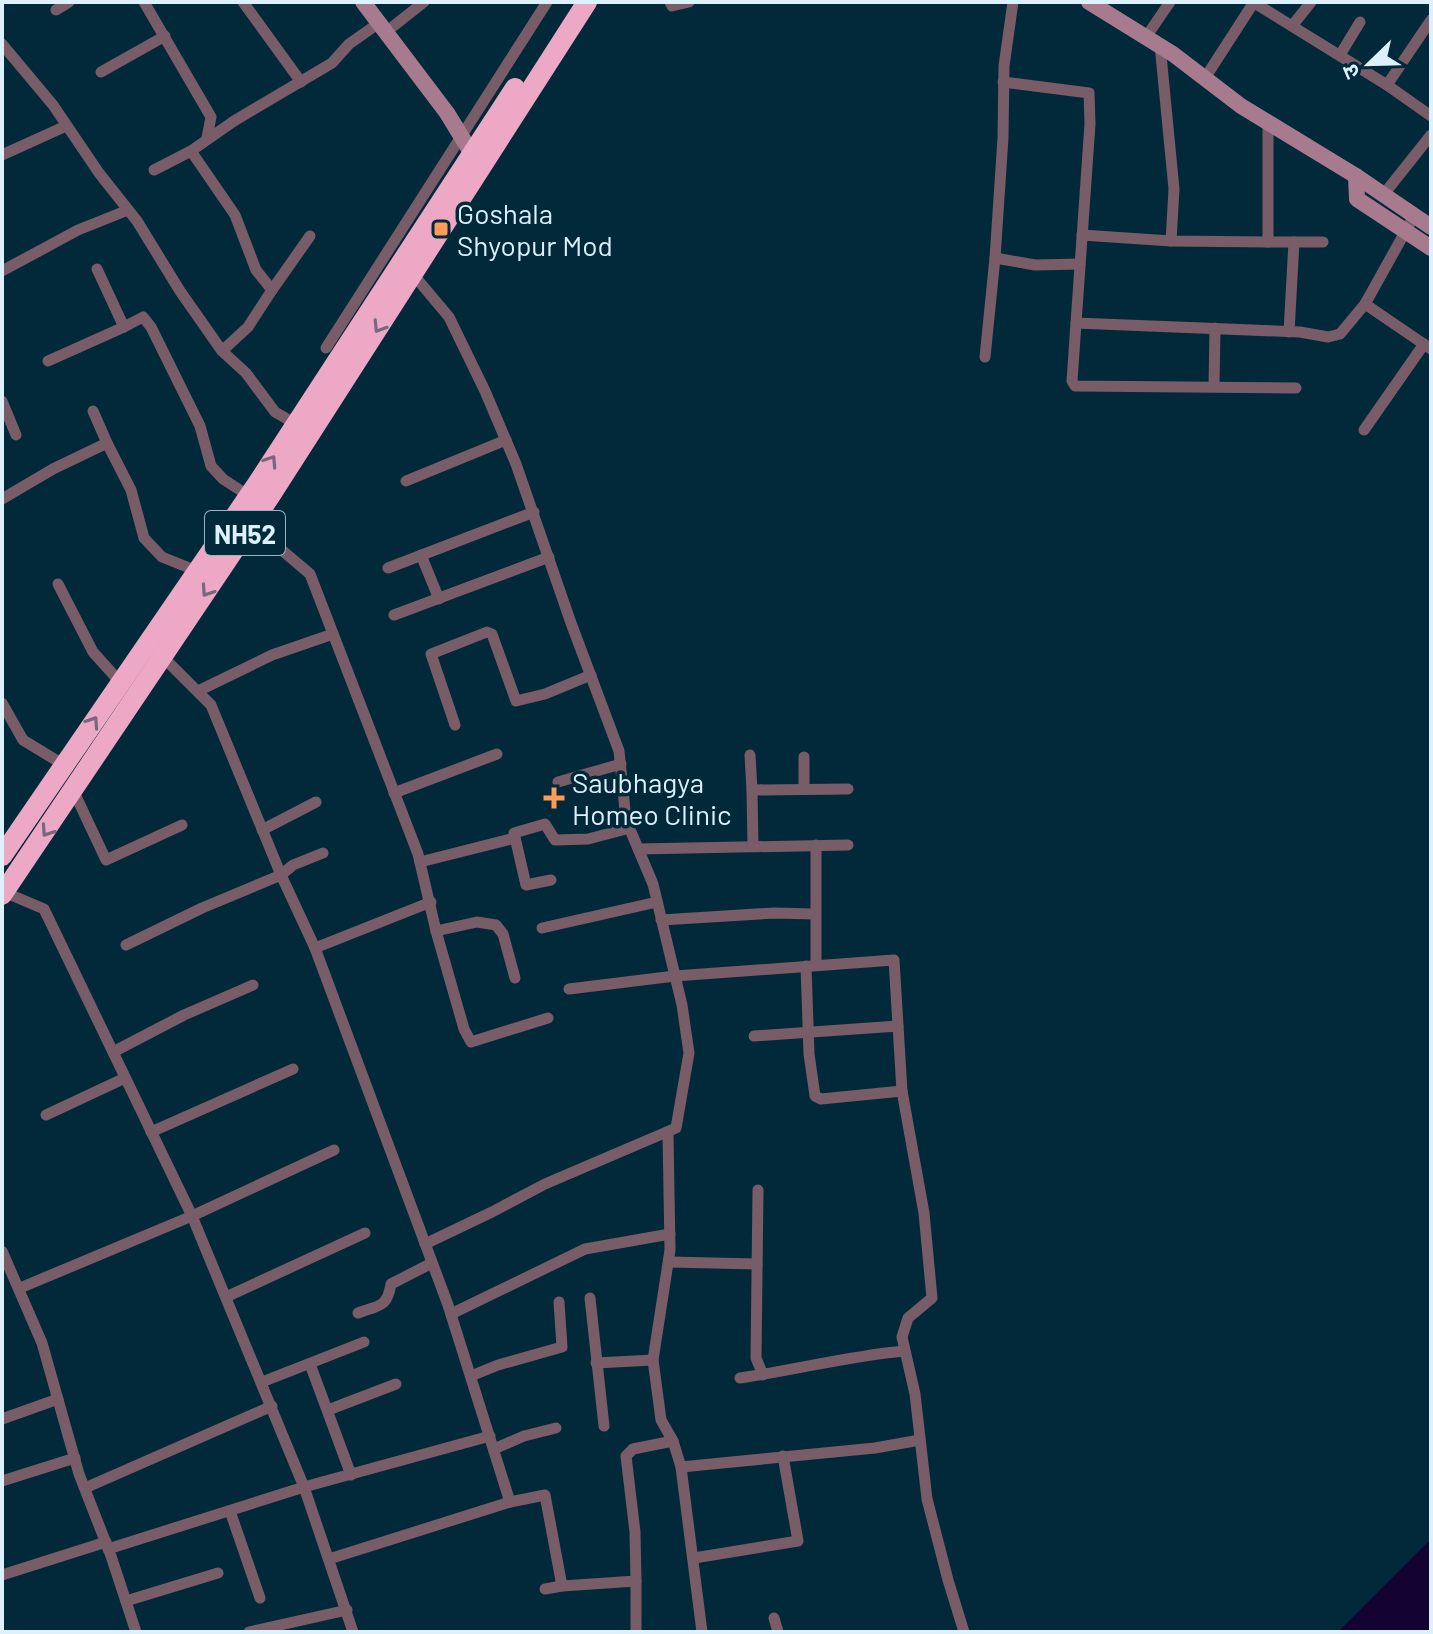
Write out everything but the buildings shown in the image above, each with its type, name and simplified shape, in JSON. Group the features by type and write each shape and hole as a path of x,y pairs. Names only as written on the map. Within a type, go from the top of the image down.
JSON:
{"highway":[{"name":"NH52","path":"3,893 74,792 251,524 412,273 571,2"},
{"name":"NH52","path":"2,856 587,2"}],"street":[{"path":"56,10 69,2"},
{"path":"144,2 211,117 207,138"},
{"path":"243,2 301,82"},
{"path":"363,2 447,113 476,161"},
{"path":"154,170 191,151 207,138 332,63 349,44 424,2"},
{"path":"326,348 547,2"},
{"path":"670,2 672,6 689,2"},
{"path":"985,357 1003,138 1003,82 1013,2"},
{"path":"1089,2 1153,41 1268,123 1356,176 1431,227"},
{"path":"1170,2 1153,41 1174,189 1171,241"},
{"path":"1205,78 1254,2 1431,116"},
{"path":"1292,26 1311,2"},
{"path":"1387,85 1431,20"},
{"path":"1340,55 1360,22"},
{"path":"101,72 165,36"},
{"path":"2,44 128,210 222,351 246,373 275,412 296,424"},
{"path":"1003,82 1089,93 1090,124 1074,385 1296,388"},
{"path":"1268,123 1268,242"},
{"path":"2,155 66,126"},
{"path":"1384,194 1431,135"},
{"path":"191,151 235,215 256,270 272,290"},
{"path":"1356,176 1357,199 1431,248"},
{"path":"2,271 78,230 128,210"},
{"path":"1076,323 1289,332 1334,337 1365,304 1414,216"},
{"path":"1082,235 1171,241 1323,242"},
{"path":"222,351 248,327 310,236"},
{"path":"1289,332 1294,242"},
{"path":"995,258 1035,265 1080,264"},
{"path":"97,269 124,327"},
{"path":"412,273 449,317 506,440 619,751 626,820 657,902 689,1053 676,1128 545,1184 425,1244"},
{"path":"1364,430 1427,346 1365,304"},
{"path":"48,361 143,317 200,426 211,466 223,479 249,496"},
{"path":"1214,386 1215,328"},
{"path":"2,401 16,435"},
{"path":"93,411 131,490 144,538 162,557 197,571"},
{"path":"406,481 506,440"},
{"path":"2,499 53,469 107,443"},
{"path":"388,568 534,512"},
{"path":"251,524 310,574 420,862 436,931 464,1029 471,1042 548,1018"},
{"path":"421,555 439,599"},
{"path":"394,615 549,557"},
{"path":"58,584 93,652 120,682"},
{"path":"455,725 431,654 487,632 492,634 516,701 545,694 591,675"},
{"path":"198,691 272,655 333,634"},
{"path":"163,657 211,705 281,875 315,948 451,1314 510,1502"},
{"path":"2,703 23,740 64,765"},
{"path":"394,793 497,754"},
{"path":"750,755 753,846"},
{"path":"804,757 804,789"},
{"path":"558,782 621,764"},
{"path":"752,790 848,789"},
{"path":"74,792 106,860 182,825"},
{"path":"262,830 316,802"},
{"path":"551,880 526,885 514,833 545,824 555,840 588,839 630,828"},
{"path":"420,862 515,838"},
{"path":"816,845 808,1035 815,1096 821,1099 902,1091"},
{"path":"638,849 848,845"},
{"path":"126,945 323,853"},
{"path":"3,893 44,909 192,1216 304,1487 353,1632"},
{"path":"315,948 431,902"},
{"path":"542,928 657,902"},
{"path":"661,920 774,913 814,914"},
{"path":"436,931 477,922 496,925 503,934 515,978"},
{"path":"569,989 675,976 894,960 902,1091 924,1213 932,1298 908,1318 902,1337 915,1394 927,1499 964,1632"},
{"path":"113,1052 184,1015 253,985"},
{"path":"754,1036 808,1035 898,1026"},
{"path":"151,1132 293,1069"},
{"path":"46,1115 125,1078"},
{"path":"668,1133 669,1262 653,1360 661,1420 673,1441 681,1467 702,1632"},
{"path":"20,1288 192,1216 334,1150"},
{"path":"758,1190 756,1358 763,1375"},
{"path":"226,1297 365,1233"},
{"path":"451,1314 585,1249 670,1234"},
{"path":"2,1251 42,1343 75,1458 136,1632"},
{"path":"669,1262 757,1264"},
{"path":"358,1313 386,1302 391,1284 432,1263"},
{"path":"590,1298 604,1426"},
{"path":"471,1376 562,1347 559,1302"},
{"path":"262,1382 364,1342"},
{"path":"740,1378 862,1355 904,1351"},
{"path":"596,1363 653,1360"},
{"path":"310,1364 351,1475"},
{"path":"328,1410 396,1384"},
{"path":"2,1419 58,1399"},
{"path":"85,1488 272,1406"},
{"path":"494,1449 524,1436 556,1428"},
{"path":"2,1575 490,1436"},
{"path":"681,1467 875,1448 920,1440"},
{"path":"636,1632 635,1532 626,1456 633,1449 673,1441"},
{"path":"694,1558 798,1541 783,1456"},
{"path":"2,1481 75,1458"},
{"path":"329,1559 510,1502 545,1495 562,1586"},
{"path":"230,1511 260,1598"},
{"path":"126,1601 218,1573"},
{"path":"545,1589 636,1581"},
{"path":"249,1632 347,1610"},
{"path":"774,1618 778,1632"}],"shaded area":[{"path":"1431,1541 1431,1632 1338,1632 1427,1543"}],"place":[{"name":"Goshala Shyopur Mod","path":"441,229"},
{"name":"Saubhagya Homeo Clinic","path":"554,798"}]}
